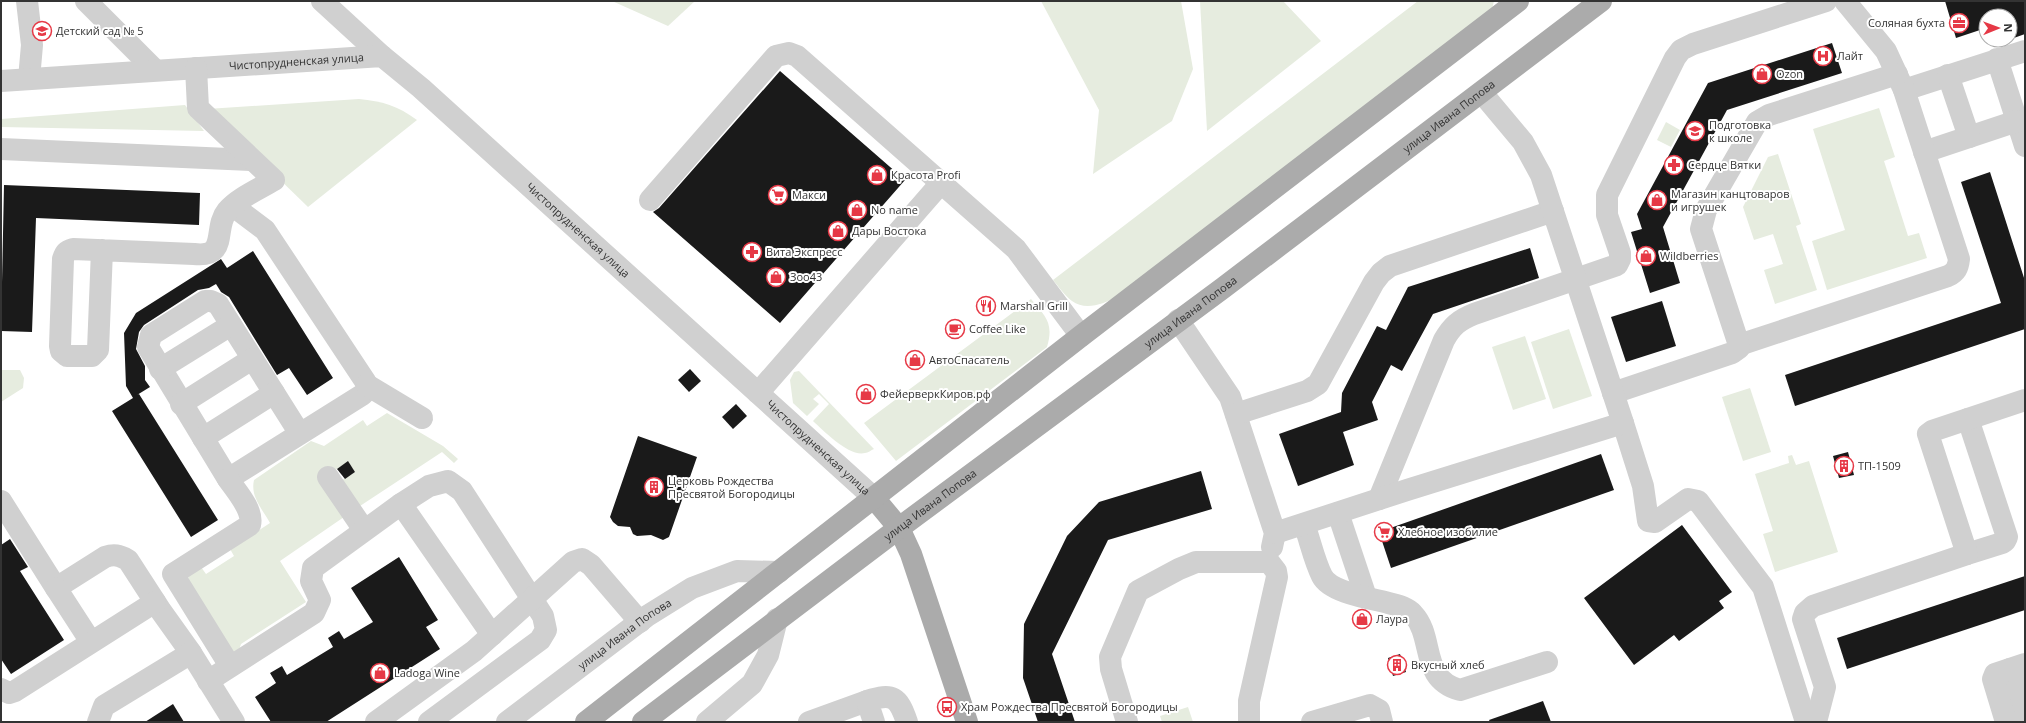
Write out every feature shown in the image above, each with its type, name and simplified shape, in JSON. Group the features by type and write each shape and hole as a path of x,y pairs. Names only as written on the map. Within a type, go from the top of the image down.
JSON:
{"main road":[{"name":"улица Ивана Попова","path":"642,722 898,528 1482,93 1601,1"},
{"path":"586,722 1081,336 1515,2"},
{"name":"Чистопрудненская улица","path":"874,498 898,528 911,554 967,722"}],"street":[{"path":"27,1 32,54 29,79"},
{"path":"86,1 156,70"},
{"path":"322,1 382,56"},
{"path":"1379,499 1444,340 1452,326 1462,319 1474,314 1612,268 1617,265 1620,259 1607,215 1607,195 1675,58 1682,50 1693,44 1826,1"},
{"path":"1739,345 1954,273 1958,267 1959,259 1900,82 1886,51 1845,1"},
{"path":"1613,393 1736,352 1739,345 1701,229 1706,210 1752,128 1762,118 1900,82 1948,75 2025,50"},
{"path":"650,200 776,56 782,53 789,53 797,56 1016,249 1081,336"},
{"name":"Чистопрудненская улица","path":"1,81 382,56 421,88 874,498"},
{"path":"1996,59 2025,146"},
{"path":"102,250 98,350 92,356 67,356 61,351 60,346 64,253 73,249 102,250 202,255 209,253 220,241 222,221 227,210 274,180 251,160 198,108 196,68"},
{"path":"1948,75 1969,137"},
{"path":"1482,93 1522,142 1541,175 1643,486 1648,521 1655,522 1688,499 1698,501 1763,588 1806,722"},
{"path":"1924,152 2017,121"},
{"path":"1,149 251,160"},
{"path":"758,393 941,183"},
{"path":"233,206 265,230 367,385 422,418"},
{"path":"1236,414 1306,391 1318,384 1374,282 1390,266 1553,212"},
{"path":"230,666 173,574 250,525 251,519 248,510 181,404 148,347 151,335 205,301 211,301 218,304 300,434"},
{"path":"1178,320 1230,397 1275,533 1268,562"},
{"path":"160,369 231,325"},
{"path":"181,404 252,359"},
{"path":"228,479 362,395 366,391 367,385"},
{"path":"203,438 274,393"},
{"path":"1967,554 1928,434 1932,431 2025,400"},
{"path":"1816,722 1825,686 1803,619 1808,608 2006,541 2007,537 1968,419"},
{"path":"1275,533 1623,423"},
{"path":"328,477 364,530"},
{"path":"208,681 314,614 320,600 311,581 313,568 401,504 429,486 448,481 462,490 542,616 546,630 540,640 428,722"},
{"path":"1,501 91,642"},
{"path":"401,504 492,635"},
{"path":"1338,513 1366,597"},
{"path":"1304,524 1322,577 1338,590 1403,607 1414,615 1418,622 1435,672 1441,682 1450,688 1460,690 1547,662"},
{"path":"56,588 105,557 113,555 120,556 128,560 155,602 191,653 234,722"},
{"path":"376,722 474,652 573,562 582,559 591,565 640,622"},
{"path":"1127,722 1111,669 1110,657 1138,591 1179,569 1196,562 1268,562 1276,571 1277,577 1249,701 1249,722"},
{"name":"улица Ивана Попова","path":"507,722 640,622 692,588 737,571 780,572"},
{"path":"1,689 9,693 15,691 155,602"},
{"path":"707,722 752,684 768,655 778,620"},
{"path":"98,722 104,706 191,653"},
{"path":"2006,722 1993,679 1996,674 2018,666 2025,714"},
{"path":"809,722 882,696 890,696 897,700 902,707 907,722"},
{"path":"867,701 874,722"},
{"path":"1312,722 1370,705 1379,710 1382,722"}],"shaded area":[{"path":"612,1 695,1 668,26"},
{"path":"1041,1 1181,1 1193,69 1172,121 1093,174 1099,110"},
{"path":"1200,1 1283,1 1321,41 1207,131"},
{"path":"1418,1 1494,1 1492,9 1116,297 1100,304 1083,306 1072,301 1064,294 1053,280"},
{"path":"359,99 390,105 417,120 308,207 207,109"},
{"path":"185,105 204,131 1,127 1,119"},
{"path":"1879,108 1895,157 1884,161 1908,236 1919,233 1927,258 1827,290 1812,241 1845,230 1813,129"},
{"path":"1666,122 1680,130 1671,147 1657,140"},
{"path":"1778,154 1801,224 1796,226 1817,290 1775,304 1764,270 1783,264 1773,234 1754,240 1743,207 1768,157"},
{"path":"1031,299 1041,311 1049,326 1050,332 1047,347 896,461 864,423"},
{"path":"1569,329 1592,396 1553,409 1531,342"},
{"path":"1525,336 1546,399 1513,410 1492,347"},
{"path":"1,370 20,370 24,378 23,388 1,402"},
{"path":"799,371 874,449 867,453 852,451 830,437 813,421 829,404 819,394 813,399 819,404 807,416 793,403 790,380 794,372"},
{"path":"1750,388 1771,452 1743,461 1722,397"},
{"path":"387,413 443,446 458,459 454,463 442,452 360,506 339,482 355,472 348,462 324,477 344,517 280,561 306,602 241,644 238,653 234,656 191,596 188,576 201,567 206,574 234,556 230,549 270,523 255,498 253,486 254,480 311,441 324,446 363,420 367,426"},
{"path":"1792,455 1796,465 1809,461 1838,552 1775,572 1763,534 1773,531 1755,474 1789,463 1788,456"},
{"path":"1188,707 1193,722 1162,722 1160,716"}],"building":[{"path":"1945,1 2025,1 2025,34 2018,36 2018,8 1978,8 1978,31 1956,38"},
{"path":"1832,43 1842,73 1727,110 1663,227 1680,283 1650,293 1631,232 1642,229 1637,214 1708,83"},
{"name":"Макси","path":"780,71 905,180 780,323 653,212 659,208"},
{"path":"1990,172 2025,281 2025,329 1795,406 1785,375 2001,303 1961,182"},
{"path":"4,185 200,193 199,225 36,218 32,332 1,331"},
{"path":"1530,248 1539,278 1433,314 1402,371 1391,365 1372,402 1378,420 1343,432 1354,465 1298,486 1279,434 1341,412 1342,393 1377,326 1386,330 1408,287"},
{"path":"253,251 333,378 307,395 289,368 277,375 229,297 221,292 216,284 209,288 198,290 144,325 139,332 136,349 145,366 145,380 150,387 137,395 139,394 218,520 191,537 112,411 133,398 126,386 124,333 136,313 221,259 227,268"},
{"path":"1662,301 1676,346 1626,362 1611,317"},
{"path":"690,369 701,381 689,392 678,380"},
{"path":"736,404 747,416 733,429 722,417"},
{"name":"Церковь Рождества Пресвятой Богородицы","path":"638,436 697,457 669,537 663,540 651,535 637,536 633,534 630,527 618,526 610,517"},
{"name":"ТП-1509","path":"1848,452 1854,475 1839,478 1833,456"},
{"path":"1601,454 1614,490 1391,568 1379,532"},
{"path":"348,461 355,472 345,479 337,469"},
{"path":"1201,471 1212,509 1108,540 1052,654 1075,722 1038,722 1023,678 1024,624 1067,536 1099,502"},
{"path":"1682,525 1732,592 1719,601 1724,608 1679,641 1674,635 1634,665 1584,598"},
{"path":"10,539 28,567 20,571 64,640 11,674 1,659 1,545"},
{"path":"399,557 438,620 426,627 440,649 326,722 271,722 255,697 276,683 270,673 282,666 287,675 333,647 328,638 339,631 344,639 373,622 351,588"},
{"path":"2025,576 2025,610 1847,669 1837,638"},
{"name":"Вкусный хлеб","path":"1400,654 1406,672 1393,676 1388,658"},
{"path":"1543,701 1551,722 1490,722 1489,720"},
{"path":"173,704 184,722 145,722"}],"place":[{"name":"Соляная бухта","path":"1959,23"},
{"name":"Детский сад № 5","path":"42,31"},
{"name":"Лайт","path":"1823,56"},
{"name":"Ozon","path":"1762,74"},
{"name":"Подготовка к школе","path":"1695,131"},
{"name":"Сердце Вятки","path":"1674,165"},
{"name":"Красота Profi","path":"877,175"},
{"name":"Макси","path":"778,195"},
{"name":"Магазин канцтоваров и игрушек","path":"1657,200"},
{"name":"No name","path":"857,210"},
{"name":"Дары Востока","path":"838,231"},
{"name":"Вита Экспресс","path":"752,252"},
{"name":"Wildberries","path":"1646,256"},
{"name":"Зоо43","path":"776,277"},
{"name":"Marshall Grill","path":"986,306"},
{"name":"Coffee Like","path":"955,329"},
{"name":"АвтоСпасатель","path":"915,360"},
{"name":"ФейерверкКиров.рф","path":"866,394"},
{"name":"ТП-1509","path":"1844,466"},
{"name":"Церковь Рождества Пресвятой Богородицы","path":"654,487"},
{"name":"Хлебное изобилие","path":"1384,532"},
{"name":"Лаура","path":"1362,619"},
{"name":"Вкусный хлеб","path":"1397,665"},
{"name":"Ladoga Wine","path":"380,673"},
{"name":"Храм Рождества Пресвятой Богородицы","path":"947,707"}]}
